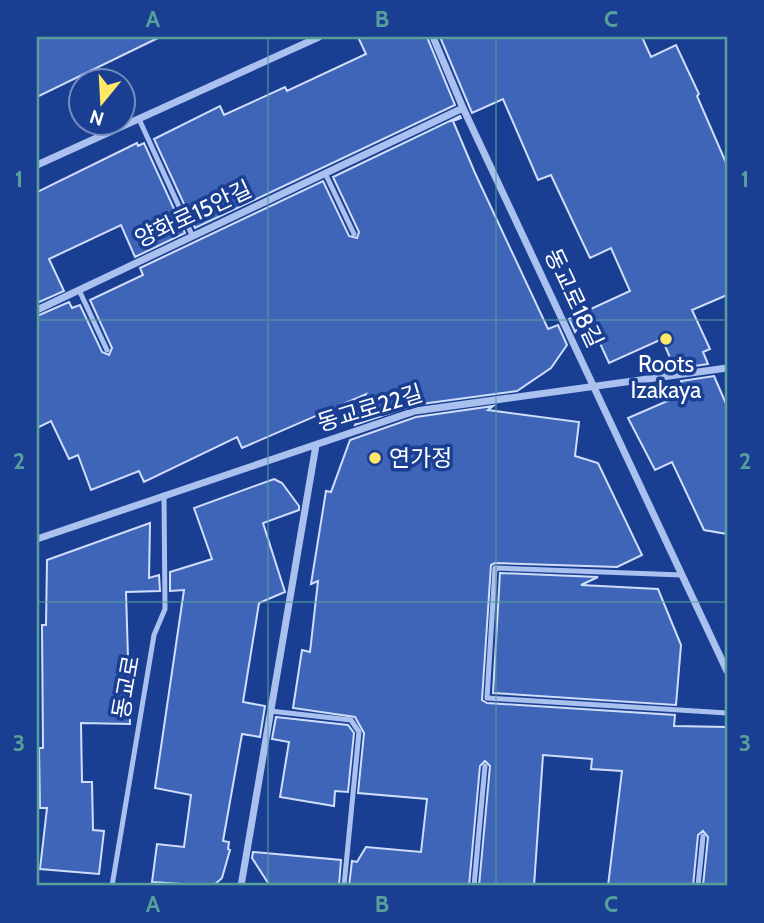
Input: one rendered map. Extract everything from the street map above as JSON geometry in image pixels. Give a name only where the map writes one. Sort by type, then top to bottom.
[{"type":"street","points":[[37,165],[319,37]]},
{"type":"street","name":"동교로18길","points":[[433,37],[463,108],[727,671]]},
{"type":"street","name":"양화로15안길","points":[[37,310],[463,108]]},
{"type":"street","name":"동교로22길","points":[[37,539],[415,411],[727,368]]},
{"type":"street","points":[[241,886],[316,445]]},
{"type":"lane","points":[[139,119],[192,235]]},
{"type":"lane","points":[[325,173],[354,234]]},
{"type":"lane","points":[[79,290],[107,350]]},
{"type":"lane","name":"동교로","points":[[112,886],[155,635],[165,609],[164,495]]},
{"type":"lane","points":[[682,575],[495,568],[486,698],[727,713]]},
{"type":"lane","points":[[270,711],[351,720],[359,732],[344,886]]},
{"type":"lane","points":[[474,886],[485,766]]},
{"type":"lane","points":[[698,886],[704,836]]},
{"type":"building","points":[[37,37],[160,37],[101,66],[66,66],[66,83],[37,97]]},
{"type":"building","points":[[358,37],[427,37],[455,105],[195,228],[154,139],[220,106],[224,115],[285,87],[287,91],[366,54]]},
{"type":"building","points":[[440,37],[642,37],[651,57],[676,45],[727,165],[727,295],[692,310],[710,349],[703,352],[708,364],[675,369],[662,339],[609,363],[587,315],[575,332],[569,319],[630,291],[611,248],[590,258],[551,175],[538,180],[503,99],[472,113]]},
{"type":"building","points":[[460,116],[461,118],[453,121],[475,173],[548,329],[558,325],[567,345],[551,368],[517,391],[414,405],[355,425],[366,394],[242,448],[237,437],[144,482],[139,471],[91,490],[78,455],[69,459],[51,421],[37,428],[37,316],[69,302],[72,308],[80,305],[102,352],[109,355],[112,348],[90,300],[143,275],[140,268],[323,181],[349,236],[357,238],[359,232],[333,177]]},
{"type":"building","points":[[137,143],[138,146],[144,143],[185,233],[135,257],[121,225],[49,259],[64,291],[37,303],[37,192]]},
{"type":"building","points":[[714,376],[727,406],[727,534],[704,530],[672,462],[655,470],[628,418],[686,393],[681,381]]},
{"type":"building","points":[[493,406],[488,410],[579,422],[575,456],[598,463],[642,555],[617,567],[491,565],[482,700],[487,703],[675,715],[674,726],[727,727],[727,886],[703,886],[708,837],[703,831],[698,835],[693,886],[608,886],[622,771],[591,769],[592,759],[543,755],[534,886],[479,886],[490,766],[485,761],[480,766],[469,886],[349,886],[352,861],[357,862],[366,847],[421,852],[427,799],[358,793],[364,733],[355,717],[293,708],[302,650],[310,652],[318,581],[311,584],[326,491],[331,492],[350,440],[416,417]]},
{"type":"building","points":[[274,479],[282,483],[299,506],[299,510],[263,523],[285,592],[259,603],[243,702],[265,706],[260,737],[242,734],[223,841],[229,842],[230,850],[222,878],[213,886],[152,882],[157,844],[184,847],[191,795],[155,788],[184,590],[170,591],[170,572],[212,559],[194,508]]},
{"type":"building","points":[[150,523],[149,578],[159,575],[160,591],[126,592],[130,724],[81,723],[82,782],[92,782],[93,830],[104,831],[99,874],[40,869],[47,808],[40,808],[39,748],[43,748],[42,625],[46,625],[47,560]]},
{"type":"building","points":[[500,573],[598,577],[581,585],[658,589],[681,645],[676,705],[493,693]]},
{"type":"building","points":[[276,717],[348,725],[354,733],[348,792],[335,791],[334,806],[280,797],[289,742],[272,739]]},
{"type":"building","points":[[253,852],[341,860],[339,886],[270,886],[252,858]]},
{"type":"place","name":"Roots Izakaya","points":[[666,339]]},
{"type":"place","name":"연가정","points":[[375,458]]}]
